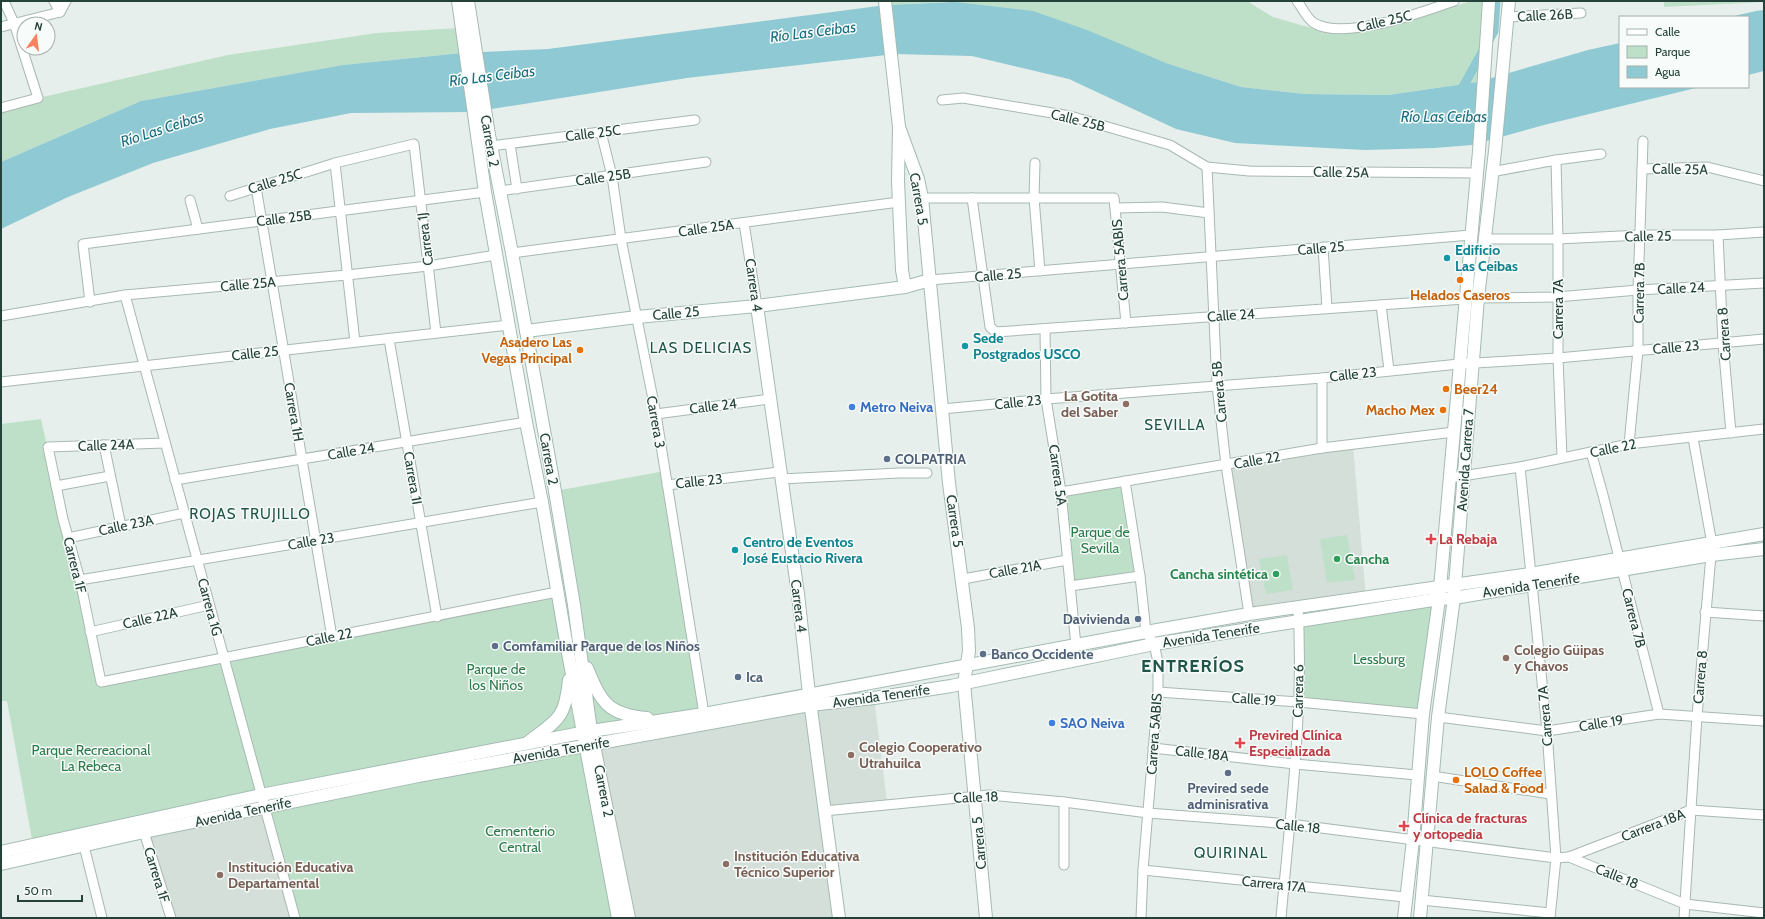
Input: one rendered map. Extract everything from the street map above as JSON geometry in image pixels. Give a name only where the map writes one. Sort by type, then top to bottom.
[{"type":"main road","name":"Carrera 2","points":[[464,1],[459,20],[485,140],[499,192],[512,253],[555,491],[581,655],[587,732]]},
{"type":"main road","name":"Carrera 2","points":[[464,1],[485,140],[485,192],[496,256],[542,502],[568,653],[629,918]]},
{"type":"main road","name":"Avenida Carrera 7","points":[[1404,918],[1413,840],[1423,714],[1439,593],[1454,432],[1479,151],[1489,1]]},
{"type":"main road","name":"Avenida Carrera 7","points":[[1420,918],[1438,717],[1454,598],[1478,298],[1510,1]]},
{"type":"main road","name":"Carrera 5","points":[[885,3],[894,94],[899,127],[898,181],[902,270],[905,286]]},
{"type":"main road","name":"Carrera 5","points":[[899,127],[918,179],[922,198],[942,409],[963,579],[969,644],[964,683],[986,918]]},
{"type":"main road","points":[[898,181],[901,175],[907,172],[913,174],[918,179]]},
{"type":"main road","name":"Calle 25","points":[[526,331],[637,317],[757,306],[905,286],[930,280]]},
{"type":"main road","name":"Carrera 4","points":[[757,306],[798,594],[838,918]]},
{"type":"main road","name":"Avenida Tenerife","points":[[1,864],[265,807],[418,776],[590,745],[966,666],[1146,632],[1248,614],[1298,608],[1439,593],[1454,598],[1531,580],[1711,549],[1764,534]]},
{"type":"main road","name":"Avenida Tenerife","points":[[1711,549],[1764,548]]},
{"type":"main road","name":"Avenida Tenerife","points":[[1,852],[262,795],[587,732],[810,699],[874,698],[964,683],[1154,644],[1299,621],[1439,593],[1455,585],[1531,580]]},
{"type":"main road","points":[[526,744],[555,722],[563,712],[568,690],[568,653]]},
{"type":"main road","points":[[581,655],[602,700],[616,711],[632,716],[669,719]]},
{"type":"main road","name":"Carrera 2","points":[[590,745],[618,918]]},
{"type":"street","points":[[1,108],[38,98],[14,23],[4,1]]},
{"type":"street","points":[[54,1],[60,12]]},
{"type":"street","points":[[1,27],[60,12],[66,1]]},
{"type":"street","name":"Calle 25C","points":[[1297,1],[1313,23],[1332,29],[1354,29],[1410,16],[1454,1]]},
{"type":"street","name":"Calle 26B","points":[[1508,17],[1581,13]]},
{"type":"street","name":"Calle 25B","points":[[942,100],[963,98],[1070,116],[1170,145],[1207,168]]},
{"type":"street","name":"Calle 25C","points":[[485,140],[510,144],[695,120]]},
{"type":"street","name":"Carrera 3","points":[[601,132],[612,176],[621,239],[656,414],[704,714]]},
{"type":"street","name":"Carrera 7B","points":[[1629,444],[1638,350],[1638,290],[1644,141]]},
{"type":"street","name":"Calle 25C","points":[[230,196],[335,163],[414,144]]},
{"type":"street","name":"Carrera 1J","points":[[414,144],[436,333]]},
{"type":"street","points":[[510,144],[517,189]]},
{"type":"street","points":[[1491,172],[1556,160],[1601,154]]},
{"type":"street","name":"Carrera 7A","points":[[1556,160],[1558,239],[1558,358],[1562,457]]},
{"type":"street","name":"Calle 25B","points":[[499,192],[706,162]]},
{"type":"street","points":[[335,163],[355,342]]},
{"type":"street","points":[[1035,163],[1034,198],[1040,271]]},
{"type":"street","name":"Calle 25A","points":[[1642,169],[1707,167],[1764,181]]},
{"type":"street","name":"Calle 25A","points":[[1207,168],[1249,171],[1476,173]]},
{"type":"street","name":"Carrera 5B","points":[[1207,168],[1217,385],[1226,465],[1248,614]]},
{"type":"street","name":"Carrera 1H","points":[[256,187],[332,637]]},
{"type":"street","name":"Calle 25B","points":[[90,302],[83,244],[485,192]]},
{"type":"street","points":[[922,198],[1034,198]]},
{"type":"street","points":[[972,198],[984,276]]},
{"type":"street","name":"Carrera 5ABIS","points":[[1034,198],[1114,198],[1126,323]]},
{"type":"street","points":[[190,200],[198,229]]},
{"type":"street","name":"Calle 25A","points":[[512,253],[899,202]]},
{"type":"street","points":[[1115,208],[1162,208],[1209,213]]},
{"type":"street","name":"Carrera 4","points":[[744,223],[757,306]]},
{"type":"street","name":"Calle 25","points":[[1484,239],[1558,239],[1641,235],[1718,235],[1764,232]]},
{"type":"street","name":"Calle 25","points":[[930,280],[1471,235]]},
{"type":"street","name":"Carrera 8","points":[[1718,235],[1731,433]]},
{"type":"street","points":[[1323,248],[1326,308]]},
{"type":"street","name":"Calle 25A","points":[[1,316],[125,295],[348,275],[428,266],[496,256]]},
{"type":"street","name":"Calle 24","points":[[984,276],[990,327],[996,332],[1465,299]]},
{"type":"street","name":"Calle 24","points":[[1478,298],[1557,297],[1638,290],[1764,283]]},
{"type":"street","name":"Carrera 1G","points":[[125,295],[295,918]]},
{"type":"street","points":[[1381,305],[1389,370]]},
{"type":"street","name":"Calle 25","points":[[1,382],[509,325]]},
{"type":"street","name":"Carrera 5A","points":[[1045,328],[1046,399],[1061,492],[1076,646]]},
{"type":"street","name":"Carrera 1I","points":[[389,338],[437,617]]},
{"type":"street","name":"Calle 23","points":[[942,409],[1217,385],[1322,378],[1459,364],[1558,358],[1764,339]]},
{"type":"street","points":[[1322,378],[1322,448]]},
{"type":"street","name":"Calle 24","points":[[656,414],[770,399]]},
{"type":"street","name":"Calle 24","points":[[175,480],[526,422]]},
{"type":"street","name":"Calle 22","points":[[1449,478],[1520,467],[1629,444],[1694,438],[1764,429]]},
{"type":"street","name":"Calle 22","points":[[1061,492],[1322,448],[1454,432]]},
{"type":"street","name":"Carrera 8","points":[[1684,918],[1697,716],[1711,549],[1694,438]]},
{"type":"street","name":"Calle 24A","points":[[48,447],[165,443]]},
{"type":"street","points":[[104,445],[121,526]]},
{"type":"street","name":"Carrera 1F","points":[[48,447],[68,538],[80,580],[101,682]]},
{"type":"street","name":"Carrera 7B","points":[[1591,452],[1659,714]]},
{"type":"street","name":"Carrera 7A","points":[[1520,467],[1547,731],[1550,794],[1556,858],[1550,915]]},
{"type":"street","name":"Calle 23","points":[[667,484],[780,475],[927,473]]},
{"type":"street","points":[[56,486],[110,476]]},
{"type":"street","name":"Carrera 5ABIS","points":[[1125,481],[1140,576],[1146,632],[1154,644],[1158,662],[1158,692],[1143,870],[1141,918]]},
{"type":"street","name":"Calle 23","points":[[80,580],[542,502]]},
{"type":"street","name":"Calle 23A","points":[[68,538],[184,513]]},
{"type":"street","name":"Calle 21A","points":[[963,579],[1067,560]]},
{"type":"street","points":[[1070,586],[1140,576]]},
{"type":"street","name":"Calle 22","points":[[101,682],[437,617],[557,592]]},
{"type":"street","name":"Calle 22A","points":[[90,632],[209,605]]},
{"type":"street","name":"Carrera 6","points":[[1281,918],[1299,702],[1298,608]]},
{"type":"street","points":[[1705,612],[1764,616]]},
{"type":"street","name":"Calle 19","points":[[1158,692],[1299,702],[1423,714]]},
{"type":"street","name":"Calle 19","points":[[1438,717],[1547,731],[1659,714],[1764,721]]},
{"type":"street","name":"Calle 18A","points":[[1153,748],[1295,764],[1417,775]]},
{"type":"street","points":[[1432,776],[1550,794]]},
{"type":"street","name":"Calle 18","points":[[824,811],[990,795],[1064,802],[1148,813],[1290,824],[1556,858],[1569,857],[1685,904],[1764,913]]},
{"type":"street","points":[[1064,802],[1064,865]]},
{"type":"street","name":"Carrera 18A","points":[[1569,857],[1691,810],[1764,815]]},
{"type":"street","name":"Carrera 1F","points":[[144,832],[171,918]]},
{"type":"street","points":[[84,846],[102,918]]},
{"type":"street","name":"Carrera 17A","points":[[1143,870],[1406,897]]},
{"type":"street","points":[[1421,900],[1550,915]]},
{"type":"shaded area","points":[[1353,445],[1366,598],[1249,614],[1226,465]]},
{"type":"shaded area","name":"Colegio Cooperativo Utrahuilca","points":[[874,698],[887,802],[828,808],[816,707]]},
{"type":"shaded area","name":"Institución Educativa Técnico Superior","points":[[810,705],[839,918],[631,918],[594,745]]},
{"type":"shaded area","name":"Institución Educativa Departamental","points":[[264,808],[294,918],[171,918],[145,833]]},
{"type":"green space","points":[[885,1],[1247,1],[1273,17],[1318,30],[1342,33],[1409,21],[1471,1],[1482,1],[1478,82],[1388,95],[1305,94],[1241,87],[1166,63],[945,2],[886,5]]},
{"type":"green space","points":[[1664,1],[1764,1],[1764,2],[1664,7]]},
{"type":"green space","points":[[459,28],[462,53],[343,65],[141,101],[1,162],[1,108],[38,98],[228,55],[377,33]]},
{"type":"green space","points":[[41,419],[100,686],[557,592],[583,733],[33,845],[7,701],[1,701],[1,424]]},
{"type":"green space","points":[[665,471],[704,714],[591,731],[555,491]]},
{"type":"green space","name":"Parque de Sevilla","points":[[1125,481],[1140,576],[1070,586],[1061,492]]},
{"type":"green space","name":"Cancha","points":[[1347,535],[1355,580],[1327,583],[1320,539]]},
{"type":"green space","name":"Cancha sintética","points":[[1287,555],[1293,590],[1266,594],[1259,559]]},
{"type":"green space","name":"Lessburg","points":[[1439,599],[1423,714],[1299,702],[1299,621]]},
{"type":"green space","name":"Cementerio Central","points":[[585,746],[618,918],[297,918],[264,808]]},
{"type":"water","name":"Río Las Ceibas","points":[[955,2],[1033,11],[1087,30],[1166,63],[1241,87],[1305,94],[1388,95],[1478,82],[1588,50],[1619,43],[1619,88],[1696,88],[1544,125],[1472,145],[1434,148],[1365,150],[1235,143],[1176,129],[1069,79],[972,56],[895,54],[687,78],[473,112],[351,113],[270,129],[153,163],[68,197],[1,229],[1,162],[141,101],[343,65],[462,53],[548,49],[886,5]]},
{"type":"water","points":[[1764,10],[1764,71],[1749,75],[1749,16],[1734,16]]},
{"type":"waterway","points":[[1459,94],[1494,31],[1496,1]]},
{"type":"place","name":"Edificio Las Ceibas","points":[[1447,258]]},
{"type":"place","name":"Helados Caseros","points":[[1460,280]]},
{"type":"place","name":"Sede Postgrados USCO","points":[[965,346]]},
{"type":"place","name":"Asadero Las Vegas Principal","points":[[580,350]]},
{"type":"place","name":"Beer24","points":[[1446,389]]},
{"type":"place","name":"La Gotita del Saber","points":[[1126,404]]},
{"type":"place","name":"Metro Neiva","points":[[852,407]]},
{"type":"place","name":"Macho Mex","points":[[1443,410]]},
{"type":"place","name":"COLPATRIA","points":[[887,459]]},
{"type":"place","name":"La Rebaja","points":[[1431,539]]},
{"type":"place","name":"Centro de Eventos José Eustacio Rivera","points":[[735,550]]},
{"type":"place","name":"Cancha","points":[[1337,559]]},
{"type":"place","name":"Cancha sintética","points":[[1276,574]]},
{"type":"place","name":"Davivienda","points":[[1138,619]]},
{"type":"place","name":"Comfamiliar Parque de los Niños","points":[[495,646]]},
{"type":"place","name":"Banco Occidente","points":[[983,654]]},
{"type":"place","name":"Colegio Güipas y Chavos","points":[[1506,658]]},
{"type":"place","name":"Ica","points":[[738,677]]},
{"type":"place","name":"SAO Neiva","points":[[1052,723]]},
{"type":"place","name":"Previred Clínica Especializada","points":[[1240,743]]},
{"type":"place","name":"Colegio Cooperativo Utrahuilca","points":[[851,755]]},
{"type":"place","name":"Previred sede adminisrativa","points":[[1228,773]]},
{"type":"place","name":"LOLO Coffee Salad & Food","points":[[1456,780]]},
{"type":"place","name":"Clínica de fracturas y ortopedia","points":[[1404,826]]},
{"type":"place","name":"Institución Educativa Técnico Superior","points":[[726,864]]},
{"type":"place","name":"Institución Educativa Departamental","points":[[220,875]]},
{"type":"district","name":"LAS DELICIAS","points":[[701,348]]},
{"type":"district","name":"SEVILLA","points":[[1175,425]]},
{"type":"district","name":"ROJAS TRUJILLO","points":[[250,514]]},
{"type":"district","name":"ENTRERÍOS","points":[[1193,666]]},
{"type":"district","name":"QUIRINAL","points":[[1231,853]]},
{"type":"park label","name":"Parque de los Niños","points":[[496,678]]},
{"type":"park label","name":"Parque Recreacional La Rebeca","points":[[91,758]]}]
